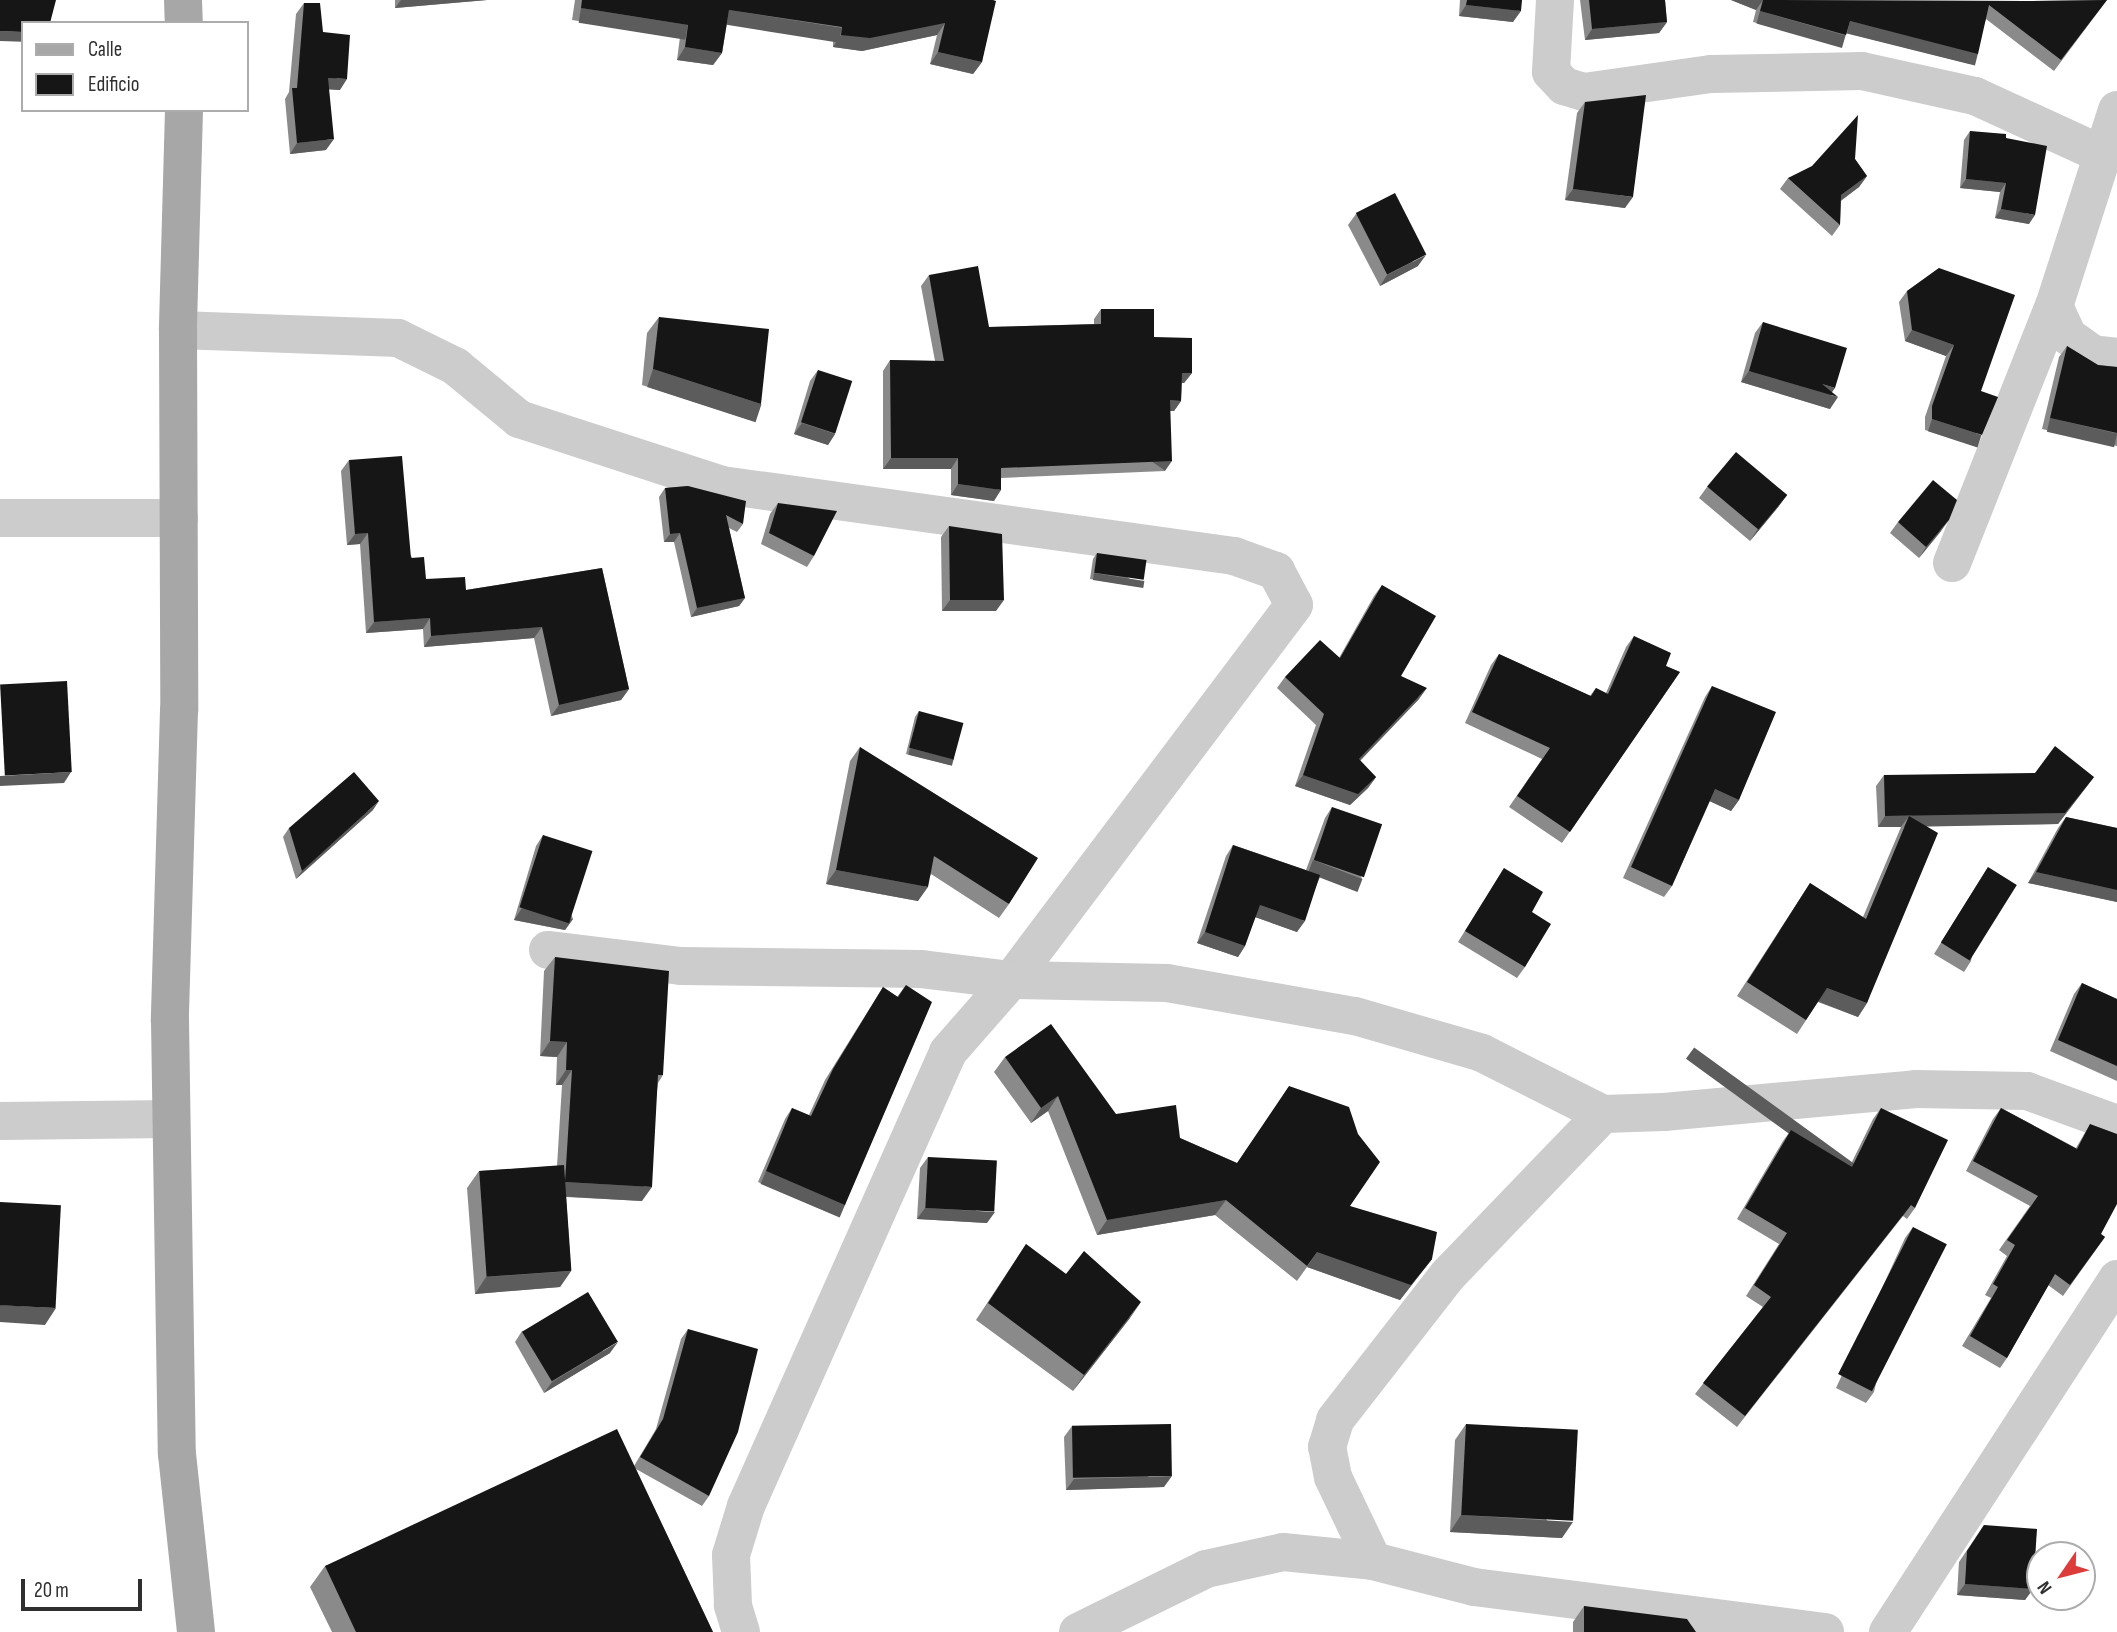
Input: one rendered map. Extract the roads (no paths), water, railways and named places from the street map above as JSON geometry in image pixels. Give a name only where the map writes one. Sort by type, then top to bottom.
[{"type":"main road","points":[[184,0],[184,21]]},
{"type":"main road","points":[[184,112],[178,330],[179,519],[172,1119],[177,1454],[196,1632]]},
{"type":"street","points":[[1555,0],[1552,72],[1563,86],[1584,92],[1711,74],[1862,71],[1975,96],[2101,154]]},
{"type":"street","points":[[1952,563],[2054,306],[2117,110]]},
{"type":"street","points":[[2054,306],[2068,336],[2093,354],[2117,358]]},
{"type":"street","points":[[178,330],[398,338],[455,366],[519,419],[722,485],[1234,556],[1276,570],[1294,605],[1279,631],[1011,981],[948,1052],[746,1506],[731,1555],[733,1605],[741,1632]]},
{"type":"street","points":[[0,518],[179,519]]},
{"type":"street","points":[[548,950],[681,966],[922,969],[1011,981],[1167,983],[1355,1016],[1482,1053],[1603,1114],[1664,1112],[1916,1089],[2027,1091],[2117,1124]]},
{"type":"street","points":[[1373,1561],[1333,1477],[1326,1447],[1335,1420],[1448,1275],[1603,1114]]},
{"type":"street","points":[[0,1121],[172,1119]]},
{"type":"street","points":[[1888,1632],[2117,1279]]},
{"type":"street","points":[[1078,1632],[1206,1569],[1283,1552],[1373,1561],[1474,1587],[1825,1632]]}]
